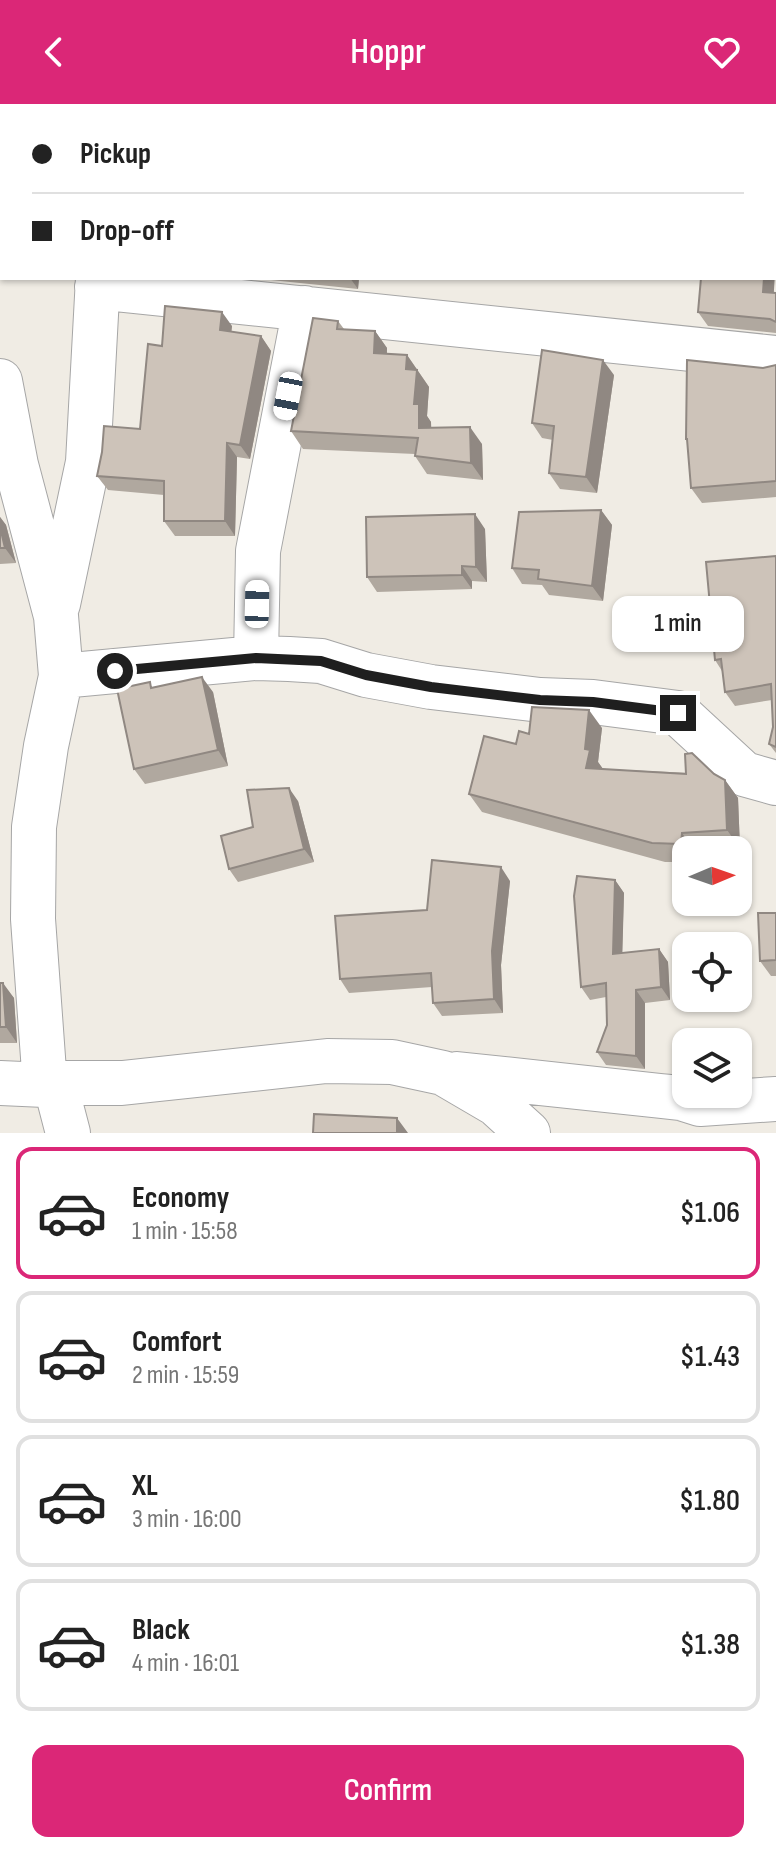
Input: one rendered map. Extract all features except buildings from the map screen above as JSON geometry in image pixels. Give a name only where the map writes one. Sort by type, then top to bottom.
[{"type":"street","points":[[56,616],[88,462],[98,283],[776,358]]},
{"type":"street","points":[[256,658],[258,551],[305,308]]},
{"type":"street","points":[[0,381],[8,463],[56,616],[61,676],[46,746],[17,819],[33,919],[50,1084],[68,1133]]},
{"type":"street","points":[[61,676],[256,658],[321,661],[366,675],[431,687],[678,713],[744,774],[776,783]]},
{"type":"street","points":[[0,1083],[122,1083],[327,1061],[392,1062],[443,1073],[661,1096],[700,1104],[776,1099]]},
{"type":"street","points":[[443,1073],[496,1104],[528,1133]]},
{"type":"route","points":[[115,671],[256,658],[321,661],[366,675],[431,687],[678,713]]}]
